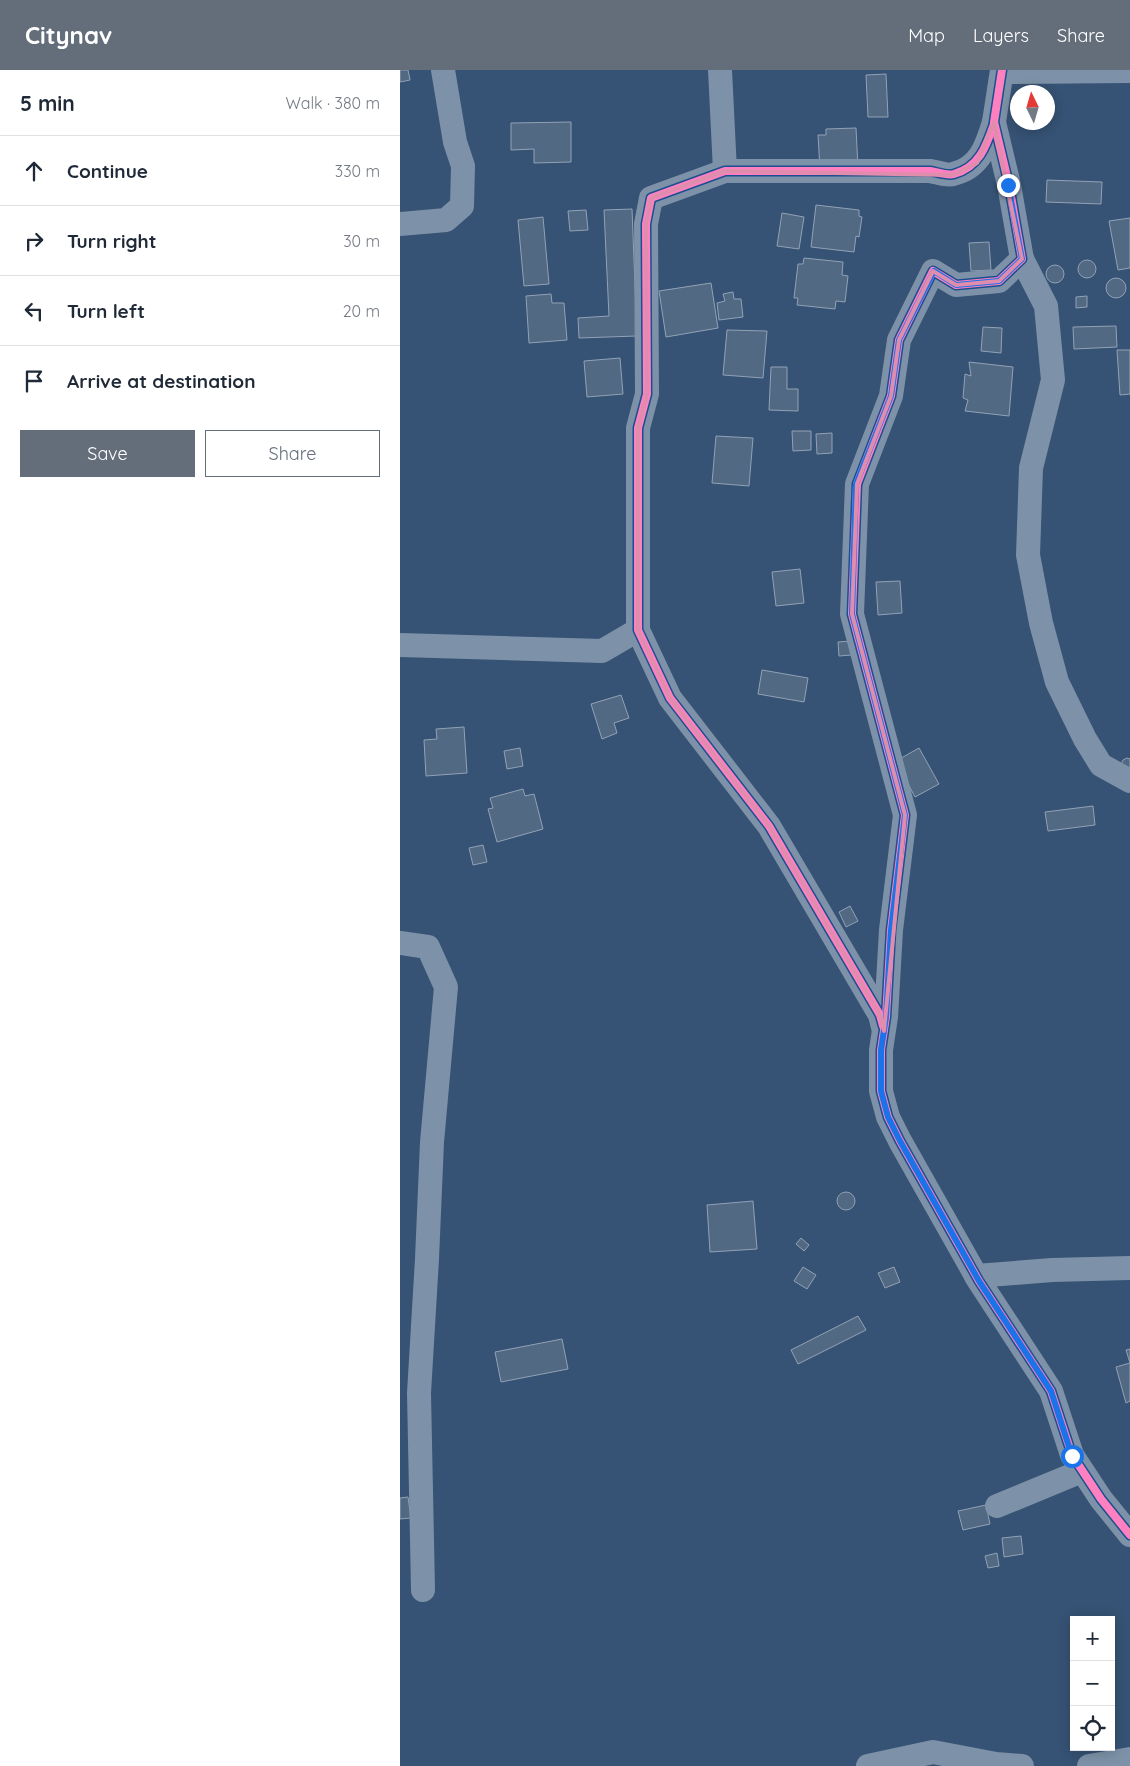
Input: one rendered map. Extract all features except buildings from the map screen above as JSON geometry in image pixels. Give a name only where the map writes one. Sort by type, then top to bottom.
[{"type":"street","points":[[400,224],[446,220],[462,206],[463,166],[455,142],[443,70]]},
{"type":"street","points":[[720,70],[725,171]]},
{"type":"street","points":[[884,1031],[880,1015],[769,826],[670,698],[638,630],[638,428],[647,394],[646,224],[651,198],[725,171],[930,172],[952,174],[977,163],[988,141],[994,122],[1002,71],[1130,71]]},
{"type":"street","points":[[994,122],[1022,259],[1046,306],[1053,380],[1031,468],[1028,555],[1041,623],[1057,682],[1084,739],[1102,765],[1130,781]]},
{"type":"street","points":[[1022,259],[999,281],[956,285],[934,271],[899,340],[891,396],[856,484],[852,614],[905,815],[891,930],[890,964],[880,1074],[884,1105],[888,1117],[976,1276],[1051,1391],[1072,1456],[1101,1499],[1130,1535]]},
{"type":"street","points":[[400,645],[602,651],[638,630]]},
{"type":"street","points":[[400,943],[428,947],[446,987],[432,1142],[419,1393],[423,1590]]},
{"type":"street","points":[[976,1276],[1052,1270],[1130,1268]]},
{"type":"street","points":[[997,1506],[1082,1470]]},
{"type":"street","points":[[868,1766],[933,1752],[996,1764],[1022,1766]]},
{"type":"street","points":[[1089,1766],[1130,1760]]},
{"type":"highlighted area","points":[[994,122],[1022,259],[999,281],[956,285],[933,271],[899,340],[891,396],[857,484],[852,614],[905,815],[884,1031],[880,1015],[769,826],[670,698],[638,630],[638,428],[647,394],[646,224],[651,198],[725,171],[953,175],[977,163]]},
{"type":"cycle path","points":[[1002,70],[994,122],[1009,185],[1022,259],[999,281],[956,285],[933,271],[899,340],[891,396],[857,484],[852,614],[905,815],[891,930],[886,1017],[881,1050],[881,1091],[888,1117],[900,1141],[979,1281],[1051,1391],[1072,1455],[1101,1499],[1130,1535]]},
{"type":"cycle path","points":[[883,1026],[880,1015],[769,826],[670,698],[638,630],[638,428],[647,394],[646,224],[651,198],[725,171],[930,171],[954,174],[963,171],[976,161],[988,141],[994,124]]},
{"type":"route","points":[[1008,185],[1022,259],[999,281],[956,285],[934,271],[899,340],[891,396],[856,484],[852,614],[905,815],[891,930],[886,1017],[881,1050],[880,1074],[884,1105],[900,1141],[979,1281],[1051,1391],[1072,1456]]}]
